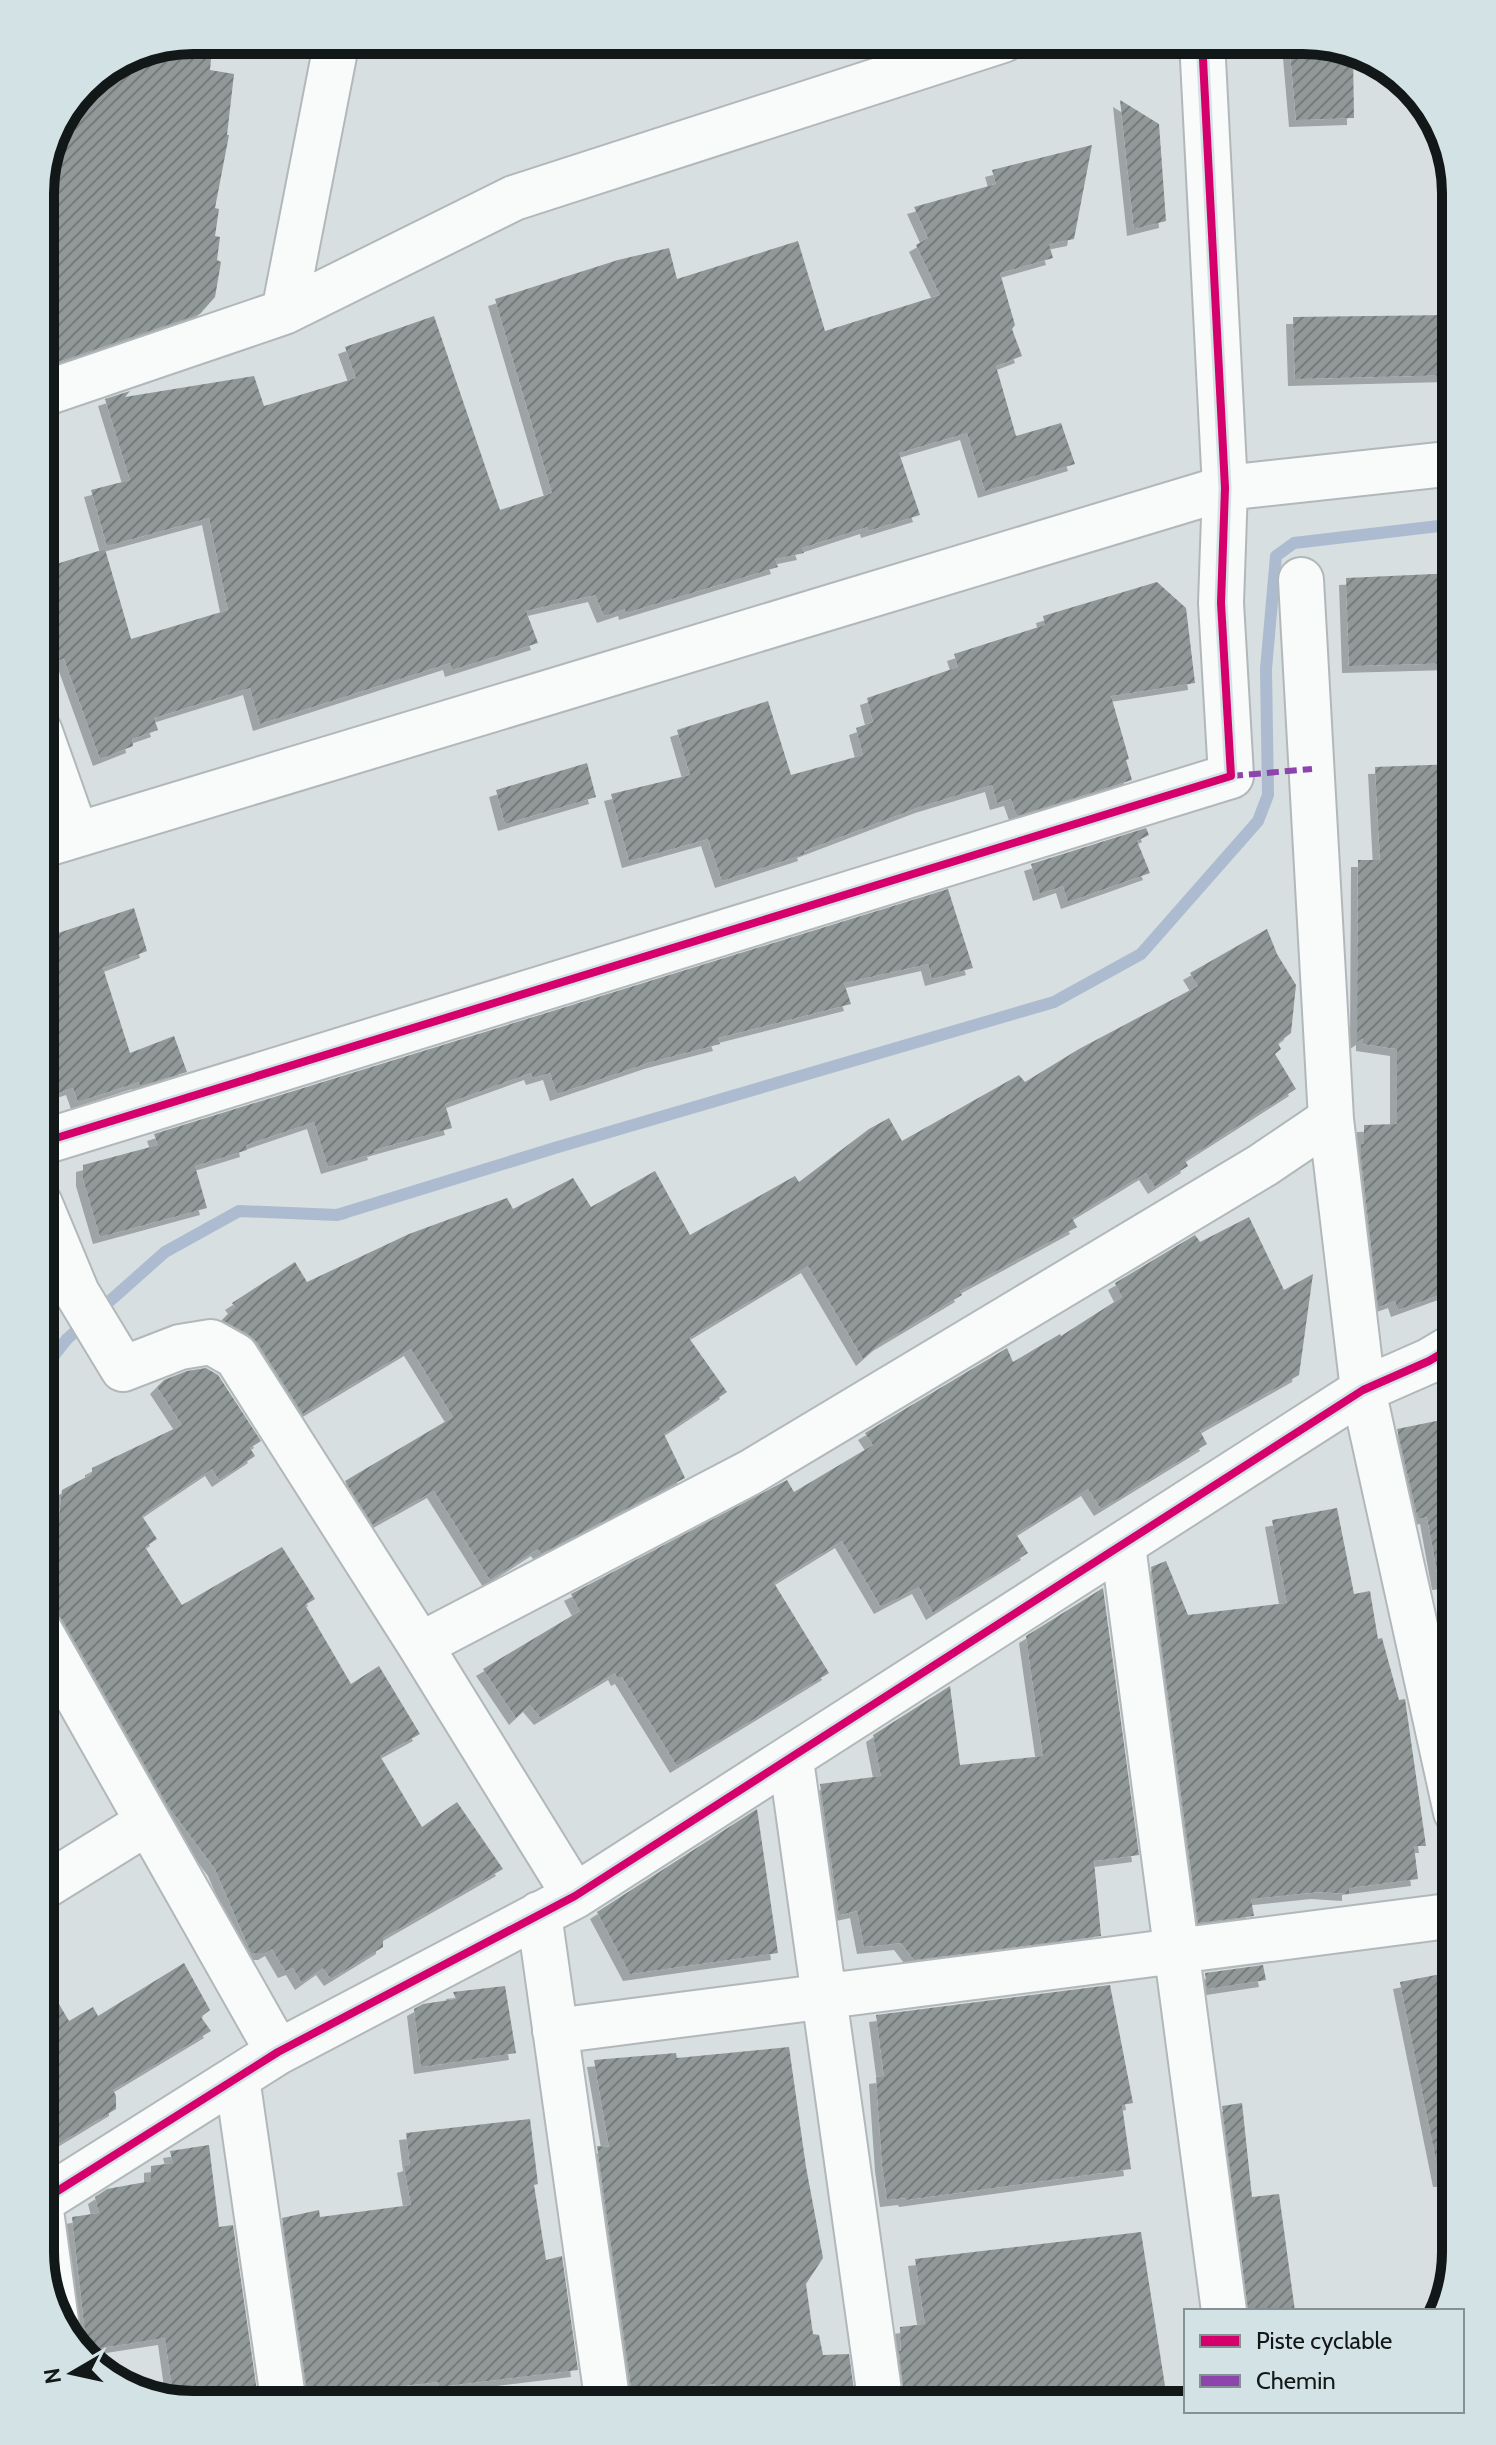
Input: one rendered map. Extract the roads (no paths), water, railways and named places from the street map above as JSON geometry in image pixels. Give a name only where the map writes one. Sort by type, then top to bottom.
[{"type":"street","points":[[284,312],[334,54]]},
{"type":"street","points":[[54,390],[284,312],[514,198],[960,54]]},
{"type":"street","points":[[54,1139],[1231,776],[1221,603],[1225,488],[1203,54]]},
{"type":"street","points":[[54,816],[58,840],[1225,488],[1442,465]]},
{"type":"street","points":[[1301,580],[1331,1119],[1363,1390],[1442,1748]]},
{"type":"street","points":[[420,1645],[751,1472],[1263,1165],[1331,1119]]},
{"type":"street","points":[[54,1238],[77,1293],[123,1369],[180,1347],[211,1342],[236,1356],[420,1645],[557,1905],[555,2031],[606,2391]]},
{"type":"street","points":[[54,2194],[278,2052],[557,1905],[791,1760],[1363,1390],[1442,1357]]},
{"type":"street","points":[[1123,1546],[1224,2309]]},
{"type":"street","points":[[54,1656],[278,2052]]},
{"type":"street","points":[[791,1760],[879,2391]]},
{"type":"street","points":[[54,1880],[148,1822]]},
{"type":"street","points":[[555,2031],[1442,1917]]},
{"type":"street","points":[[237,2078],[282,2391]]},
{"type":"waterway","points":[[337,1215],[1054,1002],[1141,954],[1258,821],[1268,795],[1266,669],[1276,556],[1294,543],[1442,526]]},
{"type":"waterway","points":[[54,1355],[67,1339],[165,1252],[239,1211],[345,1213]]}]
